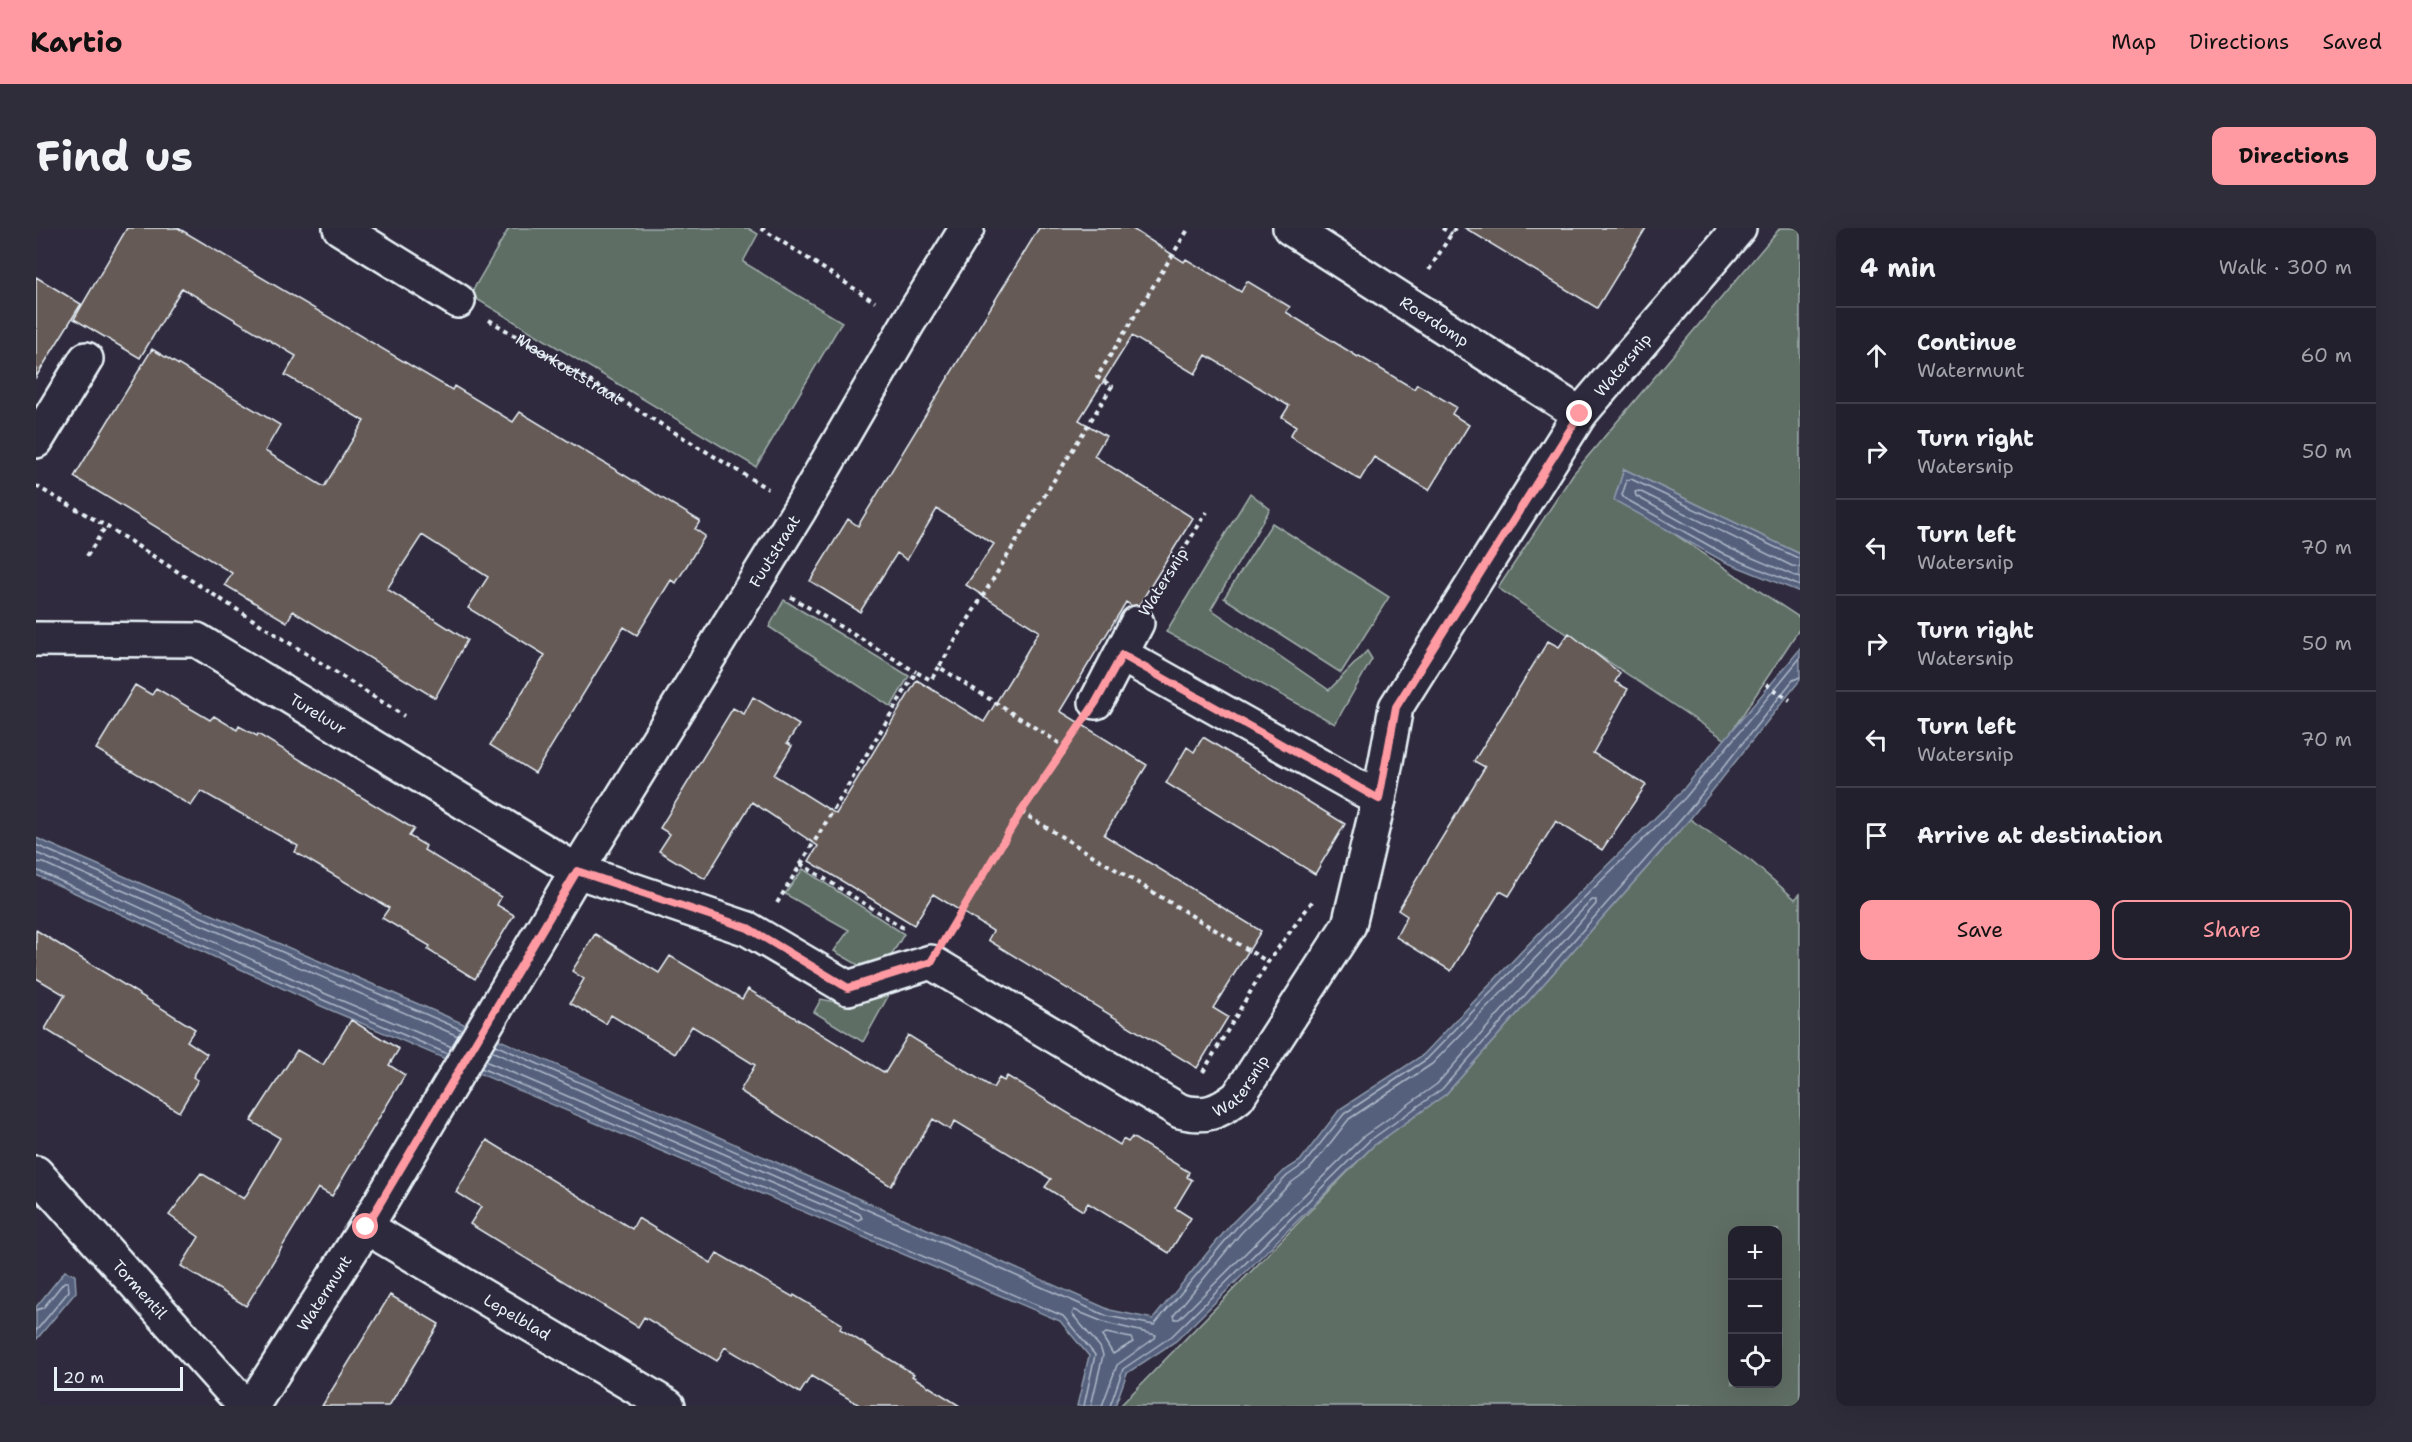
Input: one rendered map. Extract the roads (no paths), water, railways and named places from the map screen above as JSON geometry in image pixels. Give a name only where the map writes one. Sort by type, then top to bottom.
[{"type":"street","points":[[340,228],[458,301]]},
{"type":"street","name":"Fuutstraat","points":[[577,871],[800,509],[908,323],[967,228]]},
{"type":"street","name":"Roerdomp","points":[[1290,228],[1580,414]]},
{"type":"street","name":"Watersnip","points":[[577,871],[748,928],[848,988],[934,956],[1180,1111],[1196,1115],[1224,1108],[1238,1097],[1349,925],[1379,799],[1396,707],[1580,414],[1739,228]]},
{"type":"street","points":[[36,441],[86,359]]},
{"type":"street","name":"Watersnip","points":[[1096,702],[1137,624]]},
{"type":"street","name":"Tureluur","points":[[36,639],[197,640],[577,871]]},
{"type":"street","points":[[1122,655],[1379,799]]},
{"type":"street","name":"Watermunt","points":[[252,1406],[366,1227],[577,871]]},
{"type":"street","name":"Tormentil","points":[[36,1173],[245,1406]]},
{"type":"street","name":"Lepelblad","points":[[366,1227],[668,1406]]},
{"type":"water","points":[[1624,469],[1800,554],[1800,592],[1723,561],[1614,500]]},
{"type":"water","points":[[1800,649],[1800,680],[1690,819],[1446,1094],[1373,1146],[1176,1341],[1127,1373],[1115,1406],[1077,1406],[1089,1356],[1060,1321],[321,1006],[36,875],[36,838],[448,1017],[1110,1310],[1153,1319],[1231,1224],[1284,1171],[1300,1161],[1340,1109],[1423,1055],[1540,932],[1680,793]]},
{"type":"water","points":[[65,1271],[75,1275],[76,1292],[36,1340],[36,1307]]}]
